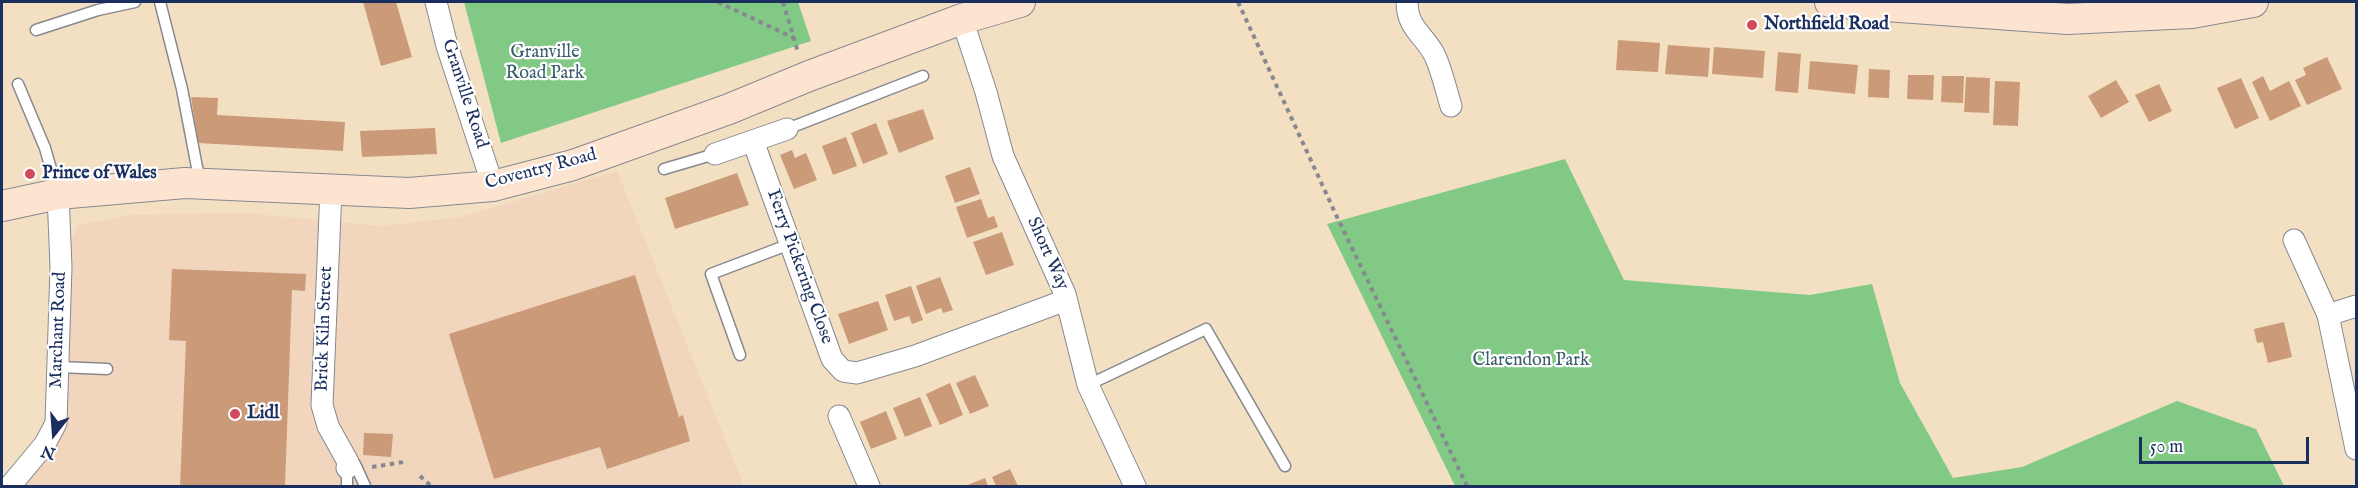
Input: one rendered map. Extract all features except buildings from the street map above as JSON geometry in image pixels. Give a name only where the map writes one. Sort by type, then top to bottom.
[{"type":"main road","name":"Coventry Road","points":[[2,206],[58,195],[185,183],[409,193],[494,186],[573,165],[1011,2]]},
{"type":"main road","points":[[1830,2],[2192,13],[2253,2]]},
{"type":"street","name":"Granville Road","points":[[436,2],[447,46],[494,186]]},
{"type":"street","points":[[1407,2],[1407,11],[1414,29],[1435,55],[1451,106]]},
{"type":"street","name":"Short Way","points":[[962,19],[986,92],[1003,156],[1066,300],[1088,385],[1135,486]]},
{"type":"street","points":[[715,154],[787,129]]},
{"type":"street","name":"Ferry Pickering Close","points":[[753,141],[832,359],[843,371],[857,373],[915,356],[1066,300]]},
{"type":"street","name":"Brick Kiln Street","points":[[331,189],[322,405],[328,426],[349,470]]},
{"type":"street","name":"Marchant Road","points":[[10,486],[45,444],[56,423],[61,232],[58,195]]},
{"type":"street","points":[[2294,240],[2328,315],[2356,449]]},
{"type":"street","points":[[2328,315],[2356,306]]},
{"type":"street","points":[[838,417],[869,486]]},
{"type":"lane","points":[[36,30],[98,10],[135,2]]},
{"type":"lane","points":[[160,2],[182,89],[200,183]]},
{"type":"lane","points":[[787,129],[923,76]]},
{"type":"lane","points":[[18,84],[45,148],[58,195]]},
{"type":"lane","points":[[664,169],[715,154]]},
{"type":"lane","points":[[740,355],[711,274],[790,244]]},
{"type":"lane","points":[[1088,385],[1206,329],[1285,466]]},
{"type":"lane","points":[[59,367],[107,369]]},
{"type":"lane","points":[[349,470],[365,486]]},
{"type":"path","points":[[718,2],[794,38]]},
{"type":"path","points":[[783,2],[808,76]]},
{"type":"path","points":[[1239,2],[1337,217],[1467,486]]},
{"type":"path","points":[[381,464],[404,462]]},
{"type":"path","points":[[420,476],[431,486]]},
{"type":"shaded area","points":[[617,171],[744,486],[10,486],[45,444],[61,267],[78,225],[132,215],[245,213],[381,226],[461,217]]},
{"type":"green space","name":"Granville Road Park","points":[[464,2],[798,2],[811,41],[501,143]]},
{"type":"green space","name":"Clarendon Park","points":[[1565,159],[1624,280],[1810,295],[1872,284],[1900,383],[1953,478],[2022,467],[2177,401],[2256,429],[2284,486],[1455,486],[1327,224]]},
{"type":"place","name":"Northfield Road","points":[[1752,25]]},
{"type":"place","name":"Prince of Wales","points":[[30,174]]},
{"type":"place","name":"Lidl","points":[[235,414]]}]
